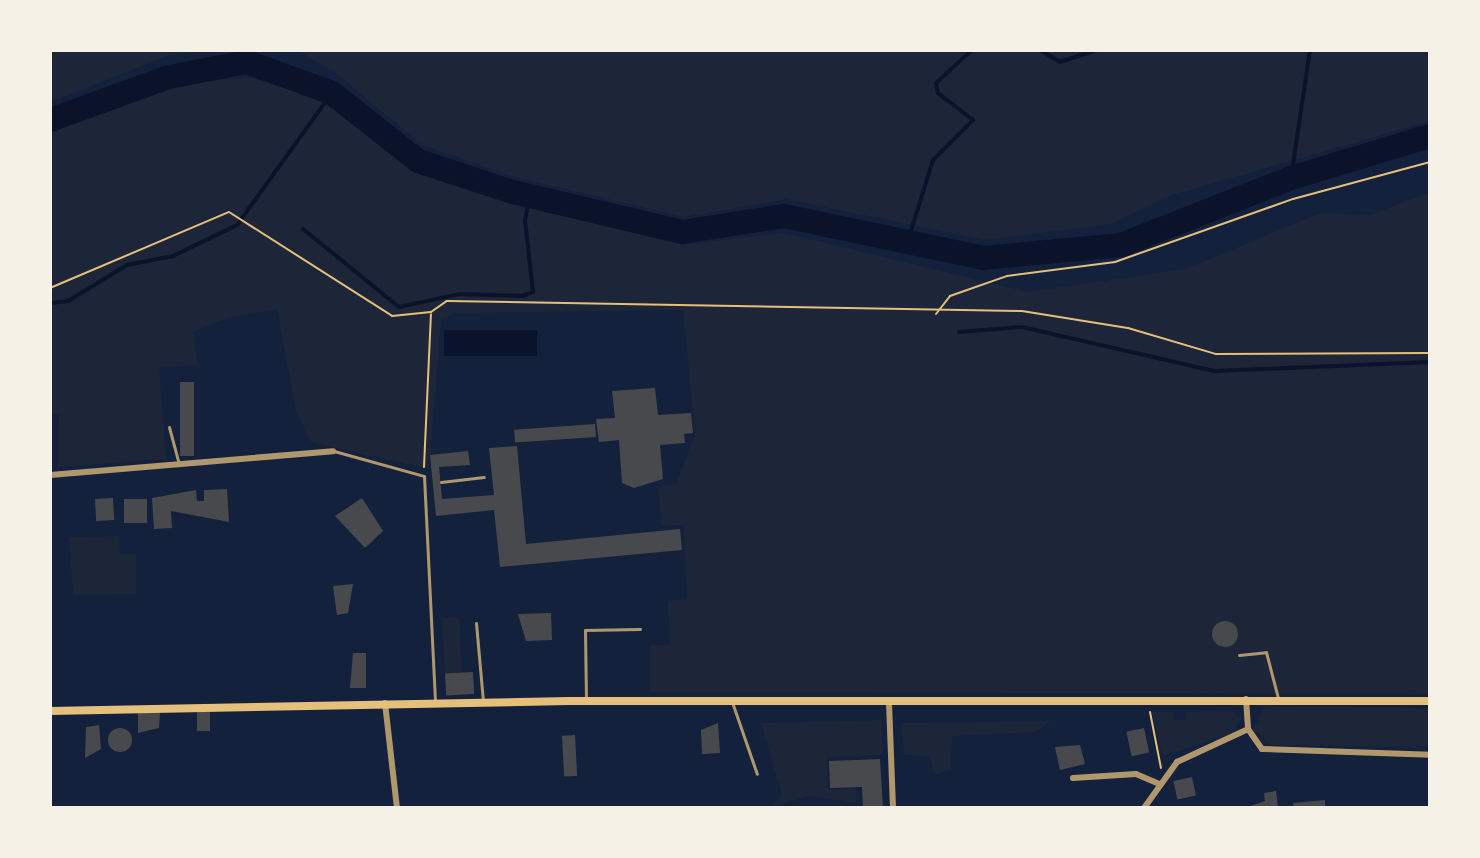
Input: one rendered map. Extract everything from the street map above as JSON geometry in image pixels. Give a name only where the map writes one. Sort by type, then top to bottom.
[{"type":"main road","points":[[50,711],[435,702],[889,703],[1278,698],[1430,701]]},
{"type":"street","points":[[50,475],[333,451]]},
{"type":"street","points":[[1246,699],[1248,729],[1262,749],[1430,755]]},
{"type":"street","points":[[385,703],[397,808]]},
{"type":"street","points":[[889,703],[893,808]]},
{"type":"street","points":[[1144,808],[1168,774],[1192,752],[1248,729]]},
{"type":"street","points":[[1073,778],[1136,774],[1160,784]]},
{"type":"lane","points":[[169,427],[179,464]]},
{"type":"lane","points":[[333,451],[424,476],[435,702]]},
{"type":"lane","points":[[441,482],[484,477]]},
{"type":"lane","points":[[424,483],[432,483]]},
{"type":"lane","points":[[476,623],[483,702]]},
{"type":"lane","points":[[586,701],[585,630],[640,629]]},
{"type":"lane","points":[[1239,655],[1266,652],[1278,698]]},
{"type":"lane","points":[[732,702],[757,774]]},
{"type":"path","points":[[936,314],[950,296],[1007,276],[1115,262],[1293,199],[1430,162]]},
{"type":"path","points":[[50,288],[229,212],[364,303],[392,316],[431,312],[447,301],[689,301],[936,314],[1022,311],[1128,328],[1216,354],[1430,353]]},
{"type":"path","points":[[424,476],[431,312]]},
{"type":"path","points":[[1149,708],[1168,774]]},
{"type":"shaded area","points":[[50,50],[209,50],[167,56],[50,102]]},
{"type":"shaded area","points":[[297,50],[1430,50],[1430,121],[1171,195],[1111,224],[985,240],[786,199],[684,217],[515,177],[422,145],[336,73]]},
{"type":"shaded area","points":[[252,78],[335,103],[407,166],[510,202],[682,245],[783,233],[1028,292],[1186,269],[1320,213],[1370,215],[1430,192],[1430,694],[650,692],[650,645],[670,645],[668,601],[687,599],[683,525],[662,526],[658,487],[676,484],[695,434],[683,310],[453,313],[441,321],[429,469],[311,442],[296,411],[277,309],[231,317],[193,332],[198,365],[159,367],[166,459],[58,467],[59,414],[50,415],[50,128],[198,80]]},
{"type":"shaded area","points":[[444,330],[537,330],[537,356],[444,356]]},
{"type":"shaded area","points":[[120,536],[119,554],[136,554],[136,594],[73,595],[69,537]]},
{"type":"shaded area","points":[[459,617],[462,673],[445,674],[442,618]]},
{"type":"shaded area","points":[[1265,706],[1430,708],[1430,747],[1271,745],[1253,729]]},
{"type":"shaded area","points":[[1231,711],[1240,718],[1235,733],[1162,756],[1152,712],[1173,712],[1174,720],[1186,720],[1186,712]]},
{"type":"shaded area","points":[[882,720],[882,755],[827,757],[828,790],[857,789],[856,803],[810,796],[773,806],[782,794],[761,723]]},
{"type":"shaded area","points":[[1051,721],[1035,732],[952,736],[951,770],[935,775],[930,756],[904,755],[901,723]]},
{"type":"building","points":[[180,382],[194,382],[194,456],[180,456]]},
{"type":"building","points":[[655,388],[658,415],[691,413],[693,433],[684,434],[685,443],[660,445],[663,479],[634,488],[622,483],[619,440],[599,442],[596,419],[615,418],[612,391]]},
{"type":"building","points":[[595,424],[596,437],[515,443],[514,430]]},
{"type":"building","points":[[517,446],[526,544],[680,529],[682,550],[500,567],[494,510],[436,516],[430,455],[468,451],[470,465],[439,467],[442,499],[494,495],[489,448]]},
{"type":"building","points":[[227,489],[229,522],[171,511],[172,528],[154,529],[152,498],[196,490],[197,501],[204,501],[204,490]]},
{"type":"building","points":[[113,498],[114,520],[96,521],[95,499]]},
{"type":"building","points":[[362,498],[383,531],[365,548],[335,516]]},
{"type":"building","points":[[124,499],[147,499],[147,523],[124,523]]},
{"type":"building","points":[[353,584],[348,613],[337,615],[333,586]]},
{"type":"building","points":[[551,613],[552,640],[526,641],[518,614]]},
{"type":"building","points":[[1225,621],[1234,625],[1238,634],[1234,643],[1225,647],[1216,643],[1212,634],[1216,625]]},
{"type":"building","points":[[353,653],[366,653],[366,688],[350,688]]},
{"type":"building","points":[[473,672],[474,694],[446,695],[445,673]]},
{"type":"building","points":[[197,712],[210,712],[210,731],[197,731]]},
{"type":"building","points":[[138,713],[160,713],[159,728],[138,733]]},
{"type":"building","points":[[718,723],[720,753],[702,754],[701,730]]},
{"type":"building","points":[[99,725],[101,749],[85,758],[86,727]]},
{"type":"building","points":[[120,728],[129,731],[132,740],[129,749],[120,752],[111,749],[108,740],[111,731]]},
{"type":"building","points":[[1144,728],[1149,752],[1132,756],[1126,732]]},
{"type":"building","points":[[575,735],[577,776],[564,777],[562,736]]},
{"type":"building","points":[[1080,745],[1085,764],[1060,770],[1055,747]]},
{"type":"building","points":[[880,759],[883,808],[863,808],[862,787],[830,788],[829,761]]},
{"type":"building","points":[[1192,777],[1196,796],[1177,800],[1173,781]]},
{"type":"building","points":[[1276,791],[1278,808],[1244,808],[1265,801],[1264,793]]},
{"type":"building","points":[[1325,800],[1325,808],[1294,808],[1293,803]]},
{"type":"waterway","points":[[906,247],[933,160],[973,120],[938,93],[936,83],[972,50]]},
{"type":"waterway","points":[[1040,50],[1060,62],[1096,50]]},
{"type":"waterway","points":[[1291,178],[1310,50]]},
{"type":"waterway","points":[[50,120],[169,77],[247,62],[332,93],[418,161],[513,192],[682,232],[784,216],[983,258],[1121,245],[1291,178],[1430,136]]},
{"type":"waterway","points":[[50,303],[68,301],[127,265],[173,256],[237,225],[332,93]]},
{"type":"waterway","points":[[303,229],[399,307],[459,294],[522,296],[533,292],[525,220],[530,196]]},
{"type":"waterway","points":[[959,332],[1022,327],[1214,371],[1430,362]]}]
